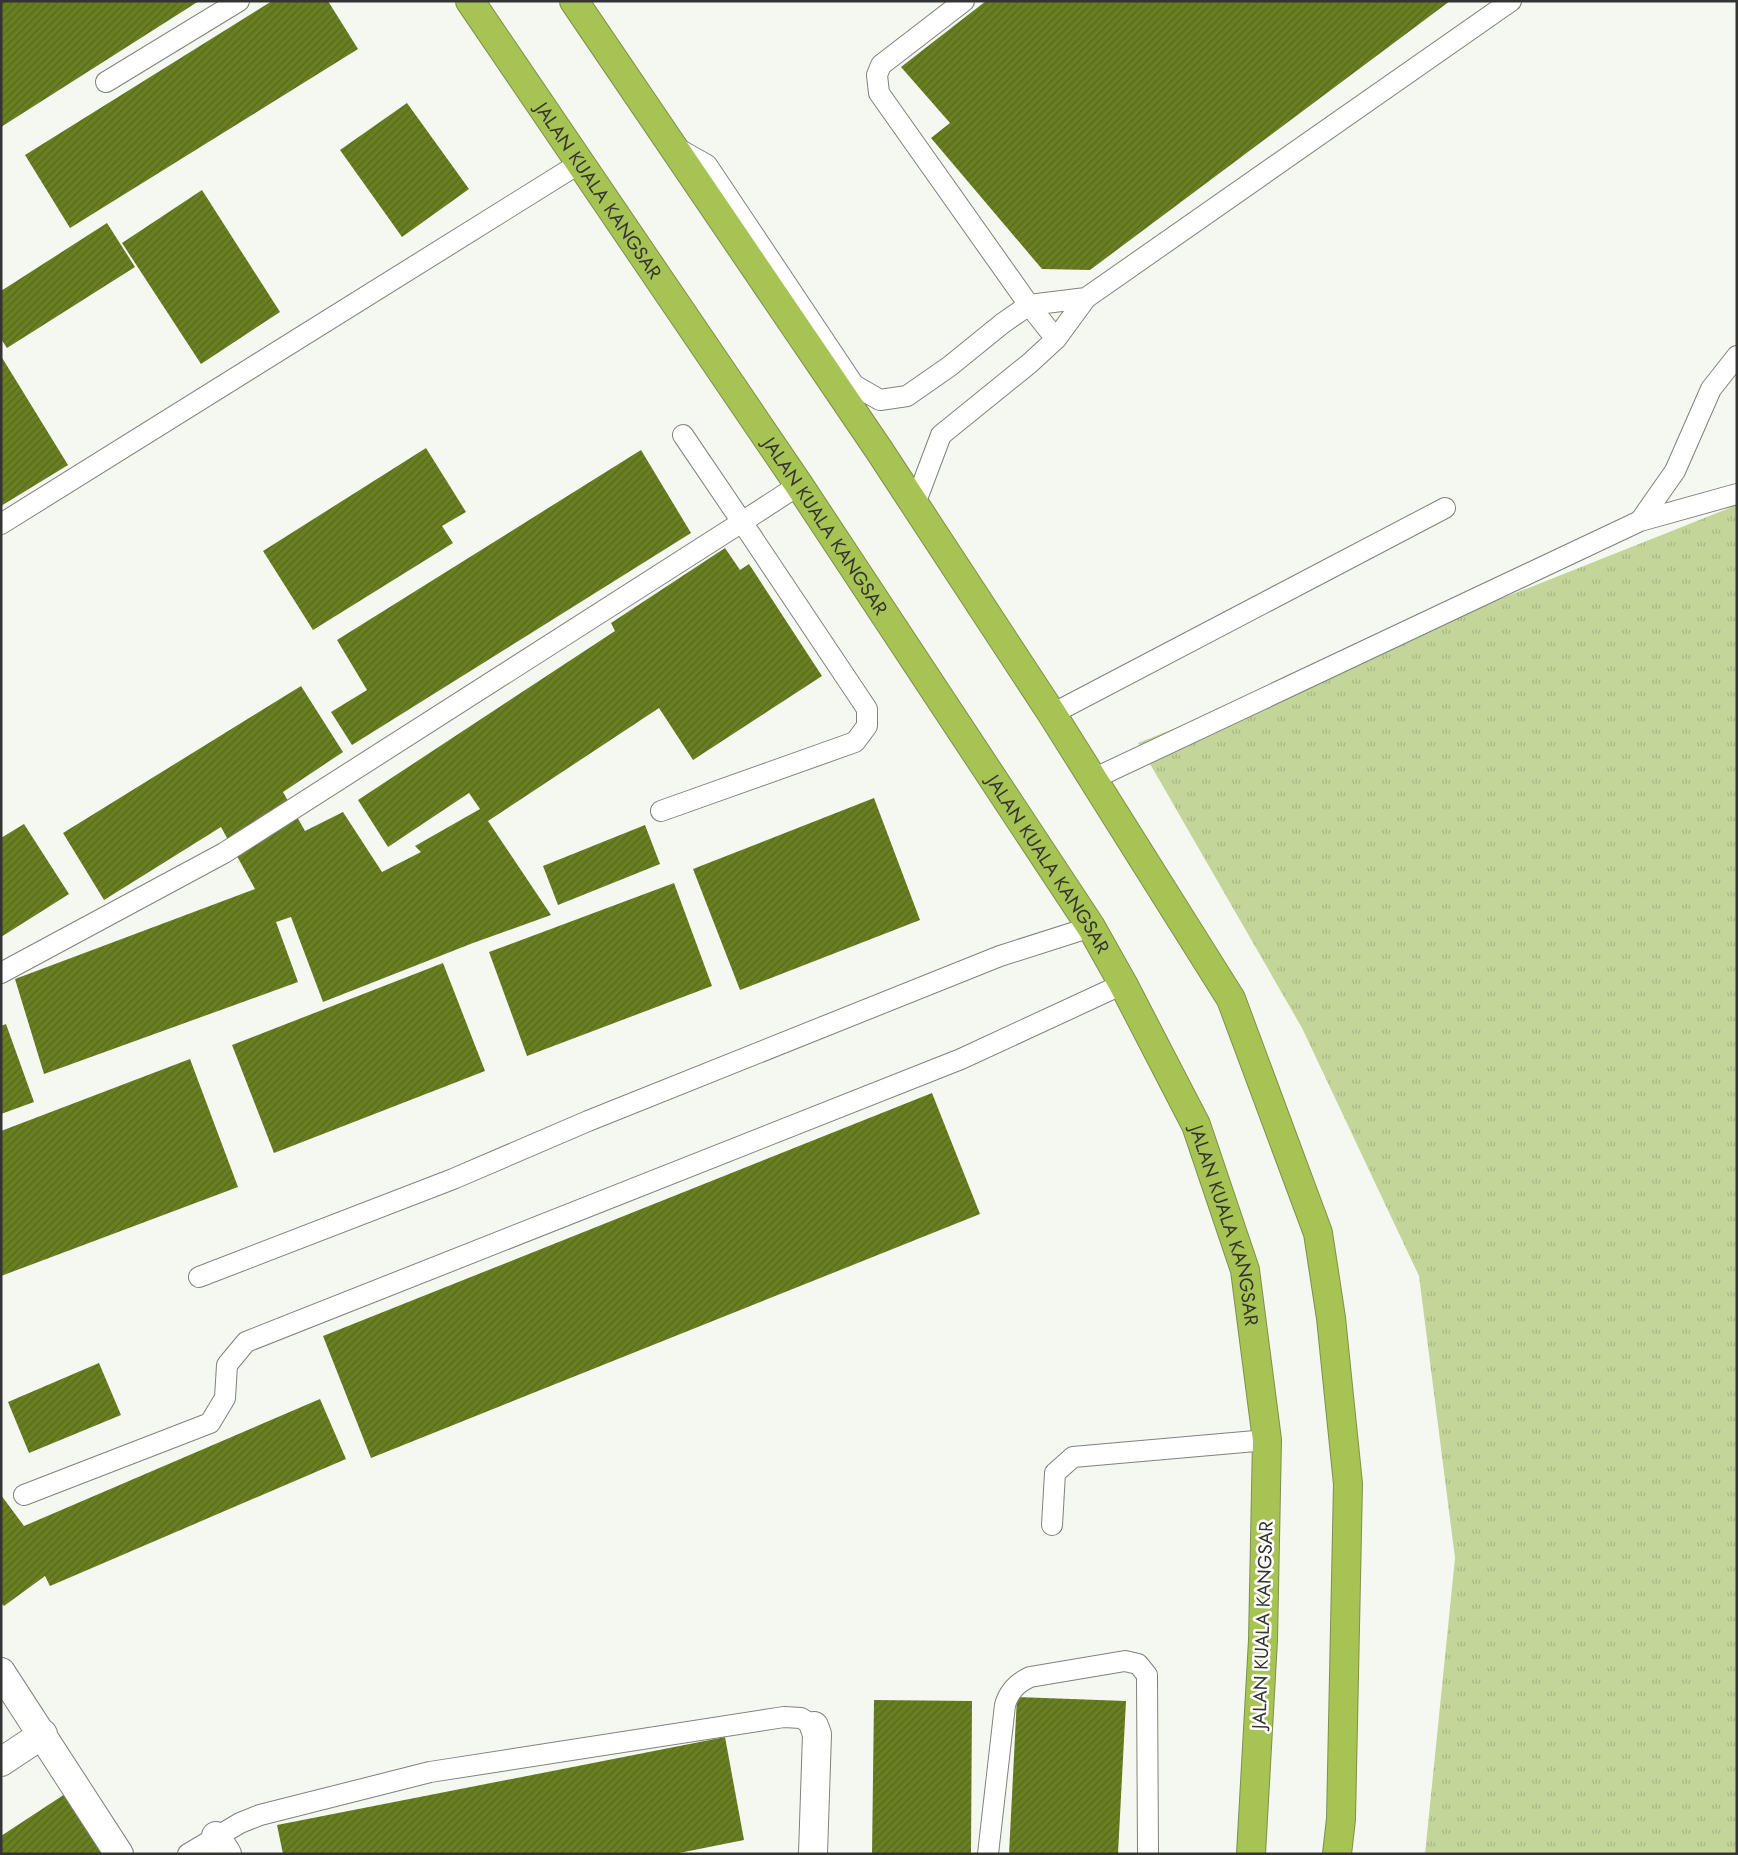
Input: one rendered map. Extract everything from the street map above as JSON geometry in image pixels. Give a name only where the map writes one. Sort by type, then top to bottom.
[{"type":"highway","name":"JALAN KUALA KANGSAR","points":[[470,1],[799,485],[1090,927],[1123,984],[1196,1125],[1245,1270],[1267,1440],[1263,1640],[1251,1854]]},
{"type":"highway","points":[[574,1],[915,504],[1052,714],[1231,999],[1318,1233],[1331,1318],[1348,1484],[1341,1819],[1337,1854]]},
{"type":"street","points":[[1,1672],[43,1734],[119,1854]]},
{"type":"street","points":[[813,1854],[817,1734],[814,1726]]},
{"type":"street","points":[[1,1762],[43,1734]]},
{"type":"lane","points":[[106,82],[239,1]]},
{"type":"lane","points":[[964,1],[881,66],[877,75],[879,92],[1029,305],[1056,339]]},
{"type":"lane","points":[[915,504],[941,435],[1030,363],[1056,339],[1086,298],[1511,1]]},
{"type":"lane","points":[[672,146],[707,165],[854,385],[880,400],[907,396],[950,366],[1003,323],[1029,305],[1086,298]]},
{"type":"lane","points":[[1,524],[580,163]]},
{"type":"lane","points":[[1640,521],[1675,471],[1711,389],[1737,356]]},
{"type":"lane","points":[[660,811],[855,742],[867,726],[866,710],[683,435]]},
{"type":"lane","points":[[1,973],[232,848],[799,485]]},
{"type":"lane","points":[[1093,779],[1640,521],[1737,494]]},
{"type":"lane","points":[[1052,714],[1446,508]]},
{"type":"lane","points":[[199,1277],[453,1179],[588,1121],[991,960],[1090,927]]},
{"type":"lane","points":[[24,1495],[210,1423],[225,1398],[227,1365],[246,1342],[961,1059],[1123,984]]},
{"type":"lane","points":[[1052,1525],[1055,1472],[1073,1456],[1267,1440]]},
{"type":"lane","points":[[988,1854],[1005,1705],[1008,1694],[1021,1681],[1030,1677],[1125,1661],[1138,1664],[1146,1675],[1148,1854]]},
{"type":"lane","points":[[188,1854],[222,1845],[240,1823],[260,1815],[430,1772],[784,1717],[801,1718],[814,1726]]},
{"type":"green space","points":[[1737,505],[1737,1854],[1425,1854],[1455,1558],[1419,1276],[1302,1028],[1138,743]]},
{"type":"building","points":[[1,1],[199,1],[1,127]]},
{"type":"building","points":[[272,1],[328,1],[358,49],[70,228],[25,155]]},
{"type":"building","points":[[986,1],[1450,1],[1090,270],[1042,269],[931,138],[950,123],[901,67]]},
{"type":"building","points":[[407,103],[469,189],[402,237],[340,150]]},
{"type":"building","points":[[202,190],[280,312],[201,364],[122,243]]},
{"type":"building","points":[[107,223],[135,267],[7,348],[1,339],[1,291]]},
{"type":"building","points":[[1,356],[68,465],[1,506]]},
{"type":"building","points":[[426,448],[466,512],[442,526],[453,543],[313,630],[263,551]]},
{"type":"building","points":[[641,450],[691,533],[352,745],[331,712],[367,690],[337,640]]},
{"type":"building","points":[[725,548],[740,570],[749,564],[822,676],[693,760],[659,708],[488,821],[551,915],[473,943],[323,1002],[291,917],[276,922],[298,982],[44,1074],[15,979],[255,889],[221,827],[104,900],[63,833],[301,686],[343,752],[283,792],[305,831],[343,812],[382,872],[421,852],[415,846],[480,809],[469,793],[388,847],[358,800],[615,631],[611,623]]},
{"type":"building","points":[[874,798],[920,920],[740,990],[693,869]]},
{"type":"building","points":[[24,824],[69,894],[1,937],[1,838]]},
{"type":"building","points":[[645,825],[660,864],[558,905],[543,866]]},
{"type":"building","points":[[674,883],[712,986],[527,1056],[489,952]]},
{"type":"building","points":[[443,963],[485,1071],[274,1153],[232,1045]]},
{"type":"building","points":[[6,1024],[34,1102],[1,1114],[1,1026]]},
{"type":"building","points":[[190,1059],[238,1187],[1,1276],[1,1131]]},
{"type":"building","points":[[932,1093],[980,1214],[371,1458],[323,1336]]},
{"type":"building","points":[[99,1363],[121,1415],[29,1453],[8,1402]]},
{"type":"building","points":[[320,1399],[346,1459],[50,1586],[45,1576],[4,1606],[1,1603],[1,1495],[24,1526]]},
{"type":"building","points":[[1017,1697],[1126,1701],[1118,1854],[1009,1854]]},
{"type":"building","points":[[874,1700],[972,1701],[971,1854],[872,1854]]},
{"type":"building","points":[[725,1737],[744,1840],[674,1854],[283,1854],[277,1825]]},
{"type":"building","points":[[65,1794],[103,1854],[1,1854],[1,1836]]}]
